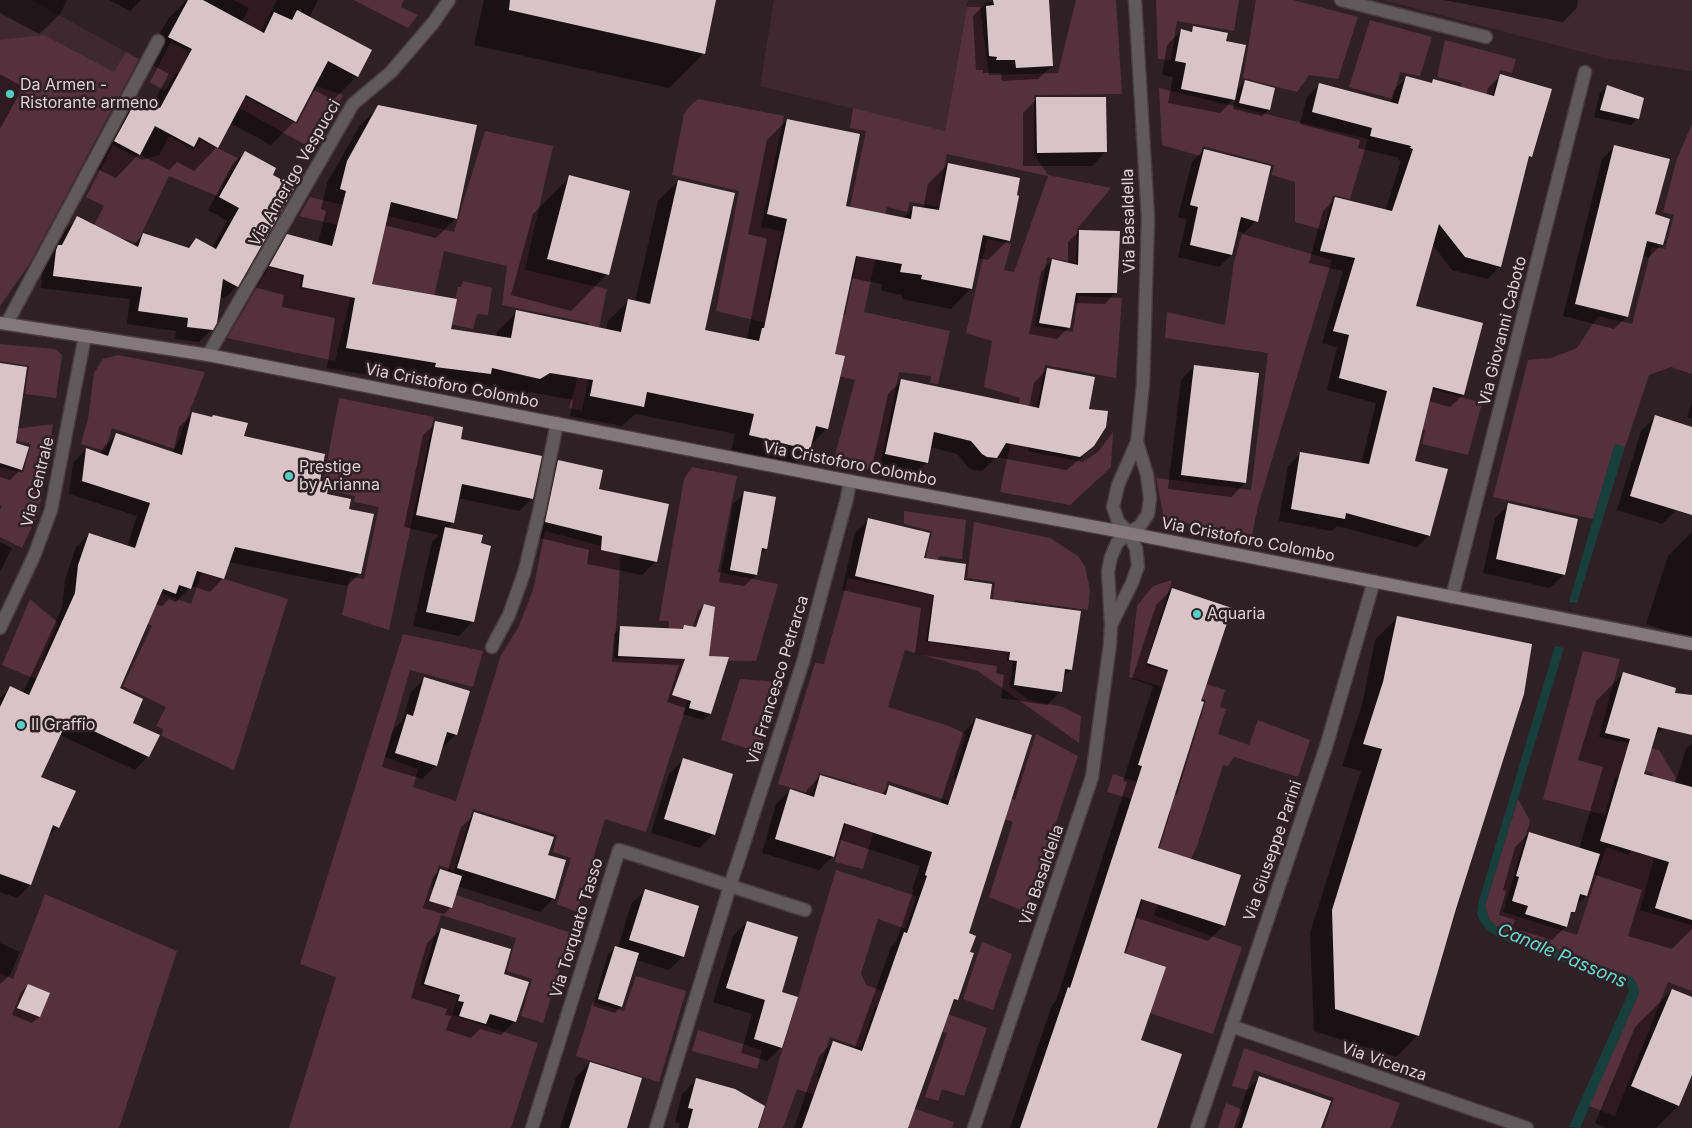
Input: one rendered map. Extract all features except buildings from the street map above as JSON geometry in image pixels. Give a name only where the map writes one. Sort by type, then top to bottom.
[{"type":"main road","name":"Via Cristoforo Colombo","points":[[3,323],[208,355],[1692,644]]},
{"type":"street","name":"Via Amerigo Vespucci","points":[[208,355],[353,104],[391,72],[449,0]]},
{"type":"street","name":"Via Basaldella","points":[[1111,625],[1132,583],[1138,566],[1136,548],[1128,533],[1118,521],[1113,507],[1118,485],[1137,442],[1143,384],[1148,218],[1135,0]]},
{"type":"street","points":[[1341,0],[1486,37]]},
{"type":"street","points":[[3,323],[158,41]]},
{"type":"street","name":"Via Giovanni Caboto","points":[[1452,597],[1585,72]]},
{"type":"street","name":"Via Centrale","points":[[0,628],[34,556],[51,510],[86,336]]},
{"type":"street","points":[[492,647],[509,615],[524,573],[539,512],[557,423]]},
{"type":"street","name":"Via Basaldella","points":[[974,1128],[1092,777],[1111,625],[1108,571],[1117,543],[1128,533],[1140,526],[1148,514],[1150,498],[1147,475],[1137,442]]},
{"type":"street","name":"Via Francesco Petrarca","points":[[656,1128],[730,886],[803,662],[850,481]]},
{"type":"street","name":"Via Giuseppe Parini","points":[[1197,1128],[1326,747],[1374,581]]},
{"type":"street","name":"Via Torquato Tasso","points":[[532,1128],[619,850],[730,886]]},
{"type":"street","points":[[730,886],[806,910]]},
{"type":"street","name":"Via Vicenza","points":[[1231,1026],[1527,1128]]},
{"type":"shaded area","points":[[0,0],[31,0],[139,59],[0,169]]},
{"type":"shaded area","points":[[233,0],[277,0],[262,29],[263,45],[238,93],[297,124],[317,86],[343,95],[313,149],[176,73],[165,91],[150,82],[171,42],[217,67],[249,8]]},
{"type":"shaded area","points":[[354,0],[404,0],[401,7],[418,15],[408,28]]},
{"type":"shaded area","points":[[774,0],[968,0],[945,131],[760,86]]},
{"type":"shaded area","points":[[1076,0],[1116,0],[1122,94],[1034,95],[1034,154],[1048,175],[1111,188],[1077,229],[1076,263],[1047,257],[1035,326],[1073,332],[1078,296],[1122,298],[1116,378],[1045,365],[1028,451],[1083,462],[1098,452],[1113,432],[1111,467],[1070,505],[1000,492],[1020,398],[984,387],[992,341],[966,333],[987,239],[1011,244],[1004,270],[1014,272],[1048,176],[947,154],[939,193],[963,200],[962,211],[910,202],[907,212],[887,207],[864,312],[950,331],[938,384],[930,383],[931,376],[899,372],[879,471],[833,463],[855,380],[818,371],[826,337],[716,311],[739,191],[672,175],[684,114],[698,99],[784,116],[761,227],[782,231],[768,299],[845,315],[867,211],[850,207],[866,131],[850,128],[853,108],[945,131],[967,7],[980,7],[989,75],[1058,73]]},
{"type":"shaded area","points":[[1156,0],[1239,0],[1234,31],[1177,21],[1171,60],[1158,59]]},
{"type":"shaded area","points":[[1256,0],[1293,0],[1358,17],[1338,79],[1309,75],[1297,92],[1243,78]]},
{"type":"shaded area","points":[[1384,0],[1692,0],[1692,71],[1605,58]]},
{"type":"shaded area","points":[[1370,20],[1432,37],[1420,76],[1400,72],[1393,99],[1349,87]]},
{"type":"shaded area","points":[[44,35],[114,72],[126,52],[139,59],[29,265],[0,306],[0,40]]},
{"type":"shaded area","points":[[1445,40],[1516,59],[1512,73],[1500,70],[1478,139],[1450,130],[1462,83],[1437,77]]},
{"type":"shaded area","points":[[1159,88],[1368,139],[1350,199],[1333,195],[1323,230],[1295,222],[1295,182],[1272,175],[1274,165],[1203,146],[1200,156],[1162,145]]},
{"type":"shaded area","points":[[1692,124],[1692,374],[1671,367],[1649,375],[1625,447],[1615,444],[1593,519],[1493,497],[1528,360],[1551,358],[1577,348],[1598,316],[1632,324],[1652,247],[1665,249],[1674,215],[1663,212],[1677,159]]},
{"type":"shaded area","points":[[485,131],[553,146],[525,270],[607,289],[582,411],[569,408],[589,323],[502,305],[507,266],[444,251],[429,319],[407,294],[407,290],[369,283],[353,288],[335,361],[227,338],[269,267],[301,276],[300,288],[337,295],[365,232],[299,216],[310,197],[454,232]]},
{"type":"shaded area","points":[[169,136],[194,150],[200,140],[238,158],[217,196],[169,176],[137,243],[92,229],[104,206],[86,197],[113,145],[142,160],[159,155]]},
{"type":"shaded area","points":[[1242,234],[1332,260],[1258,506],[1252,535],[1164,519],[1156,478],[1251,490],[1268,353],[1165,338],[1167,312],[1225,325],[1234,262]]},
{"type":"shaded area","points":[[463,281],[492,288],[488,315],[477,314],[473,329],[450,324],[458,287],[461,287]]},
{"type":"shaded area","points":[[0,344],[55,349],[62,355],[56,398],[25,394],[29,366],[0,361]]},
{"type":"shaded area","points":[[118,355],[205,372],[175,449],[112,428],[105,451],[81,444],[88,419],[94,373],[103,359]]},
{"type":"shaded area","points":[[1393,378],[1482,403],[1468,455],[1422,444],[1425,430],[1382,419]]},
{"type":"shaded area","points":[[339,398],[434,417],[389,630],[342,615],[350,577],[364,579],[379,507],[354,502],[355,496],[330,491],[331,480],[324,478]]},
{"type":"shaded area","points":[[53,424],[39,511],[22,548],[0,537],[0,510],[2,506],[0,505],[0,467],[23,473],[31,444],[18,441],[15,429]]},
{"type":"shaded area","points":[[692,467],[737,476],[718,572],[778,584],[756,661],[701,660],[646,832],[605,819],[577,912],[557,904],[571,858],[553,852],[557,835],[473,809],[454,871],[439,865],[432,887],[571,933],[543,1023],[521,1016],[532,979],[507,971],[516,938],[441,915],[420,985],[458,996],[452,1015],[538,1043],[511,1128],[289,1128],[336,977],[300,964],[403,634],[483,651],[473,687],[410,670],[385,757],[418,769],[413,787],[456,801],[501,655],[519,626],[533,590],[545,531],[621,551],[614,658],[667,659],[669,621],[659,621],[684,479]]},
{"type":"shaded area","points":[[904,511],[966,520],[962,559],[939,556],[926,641],[969,649],[972,627],[989,629],[995,582],[967,578],[974,522],[1050,538],[1078,556],[1085,566],[1090,590],[1088,610],[1015,600],[1007,661],[1013,662],[1010,686],[1029,700],[1063,707],[1081,716],[1079,743],[978,671],[905,650],[888,707],[949,726],[966,734],[953,778],[1015,800],[1036,734],[1078,756],[1026,912],[989,897],[1013,822],[888,781],[863,869],[835,862],[857,784],[819,773],[812,794],[778,784],[815,663],[824,664],[848,578],[918,592],[932,531],[904,524]]},
{"type":"shaded area","points":[[202,572],[288,599],[234,770],[162,736],[163,729],[156,726],[166,707],[123,686],[152,626],[145,622],[158,592],[191,604]]},
{"type":"shaded area","points":[[1172,580],[1146,665],[1225,690],[1220,707],[1226,709],[1218,734],[1249,745],[1258,720],[1310,740],[1298,777],[1234,757],[1228,766],[1223,765],[1197,846],[1191,859],[1158,904],[1154,915],[1242,947],[1213,1034],[1125,1005],[1121,969],[1171,811],[1107,792],[1113,774],[1177,795],[1206,700],[1129,677],[1137,606],[1153,586]]},
{"type":"shaded area","points":[[30,599],[58,623],[42,660],[114,692],[107,709],[2,665]]},
{"type":"shaded area","points":[[1583,651],[1620,659],[1599,737],[1659,750],[1676,778],[1640,910],[1692,925],[1692,991],[1668,982],[1615,1116],[1589,1106],[1639,993],[1630,976],[1506,932],[1489,919],[1485,906],[1518,799],[1530,821],[1503,912],[1577,935],[1606,847],[1629,855],[1653,773],[1638,769],[1634,781],[1615,777],[1605,815],[1543,799]]},
{"type":"shaded area","points":[[740,679],[781,682],[759,752],[721,740]]},
{"type":"shaded area","points":[[836,870],[916,896],[906,929],[878,919],[861,973],[866,985],[987,1028],[964,1096],[942,1089],[938,1101],[925,1097],[947,1033],[875,1006],[861,1048],[830,1037],[817,1076],[954,1122],[952,1128],[911,1128],[797,1089],[783,1128],[759,1128]]},
{"type":"shaded area","points":[[45,894],[177,951],[119,1128],[0,1128],[0,973],[13,979]]},
{"type":"shaded area","points":[[982,942],[1012,954],[993,1010],[963,999]]},
{"type":"shaded area","points":[[636,976],[686,991],[659,1082],[576,1056],[593,1002],[624,1011]]},
{"type":"shaded area","points":[[698,1030],[762,1050],[757,1069],[692,1051]]},
{"type":"shaded area","points":[[1244,1048],[1400,1103],[1391,1128],[1324,1128],[1334,1098],[1254,1070],[1247,1090],[1232,1086]]},
{"type":"shaded area","points":[[1226,1103],[1243,1110],[1237,1128],[1218,1128]]},
{"type":"water","points":[[1615,444],[1625,447],[1577,603],[1569,602]]},
{"type":"water","name":"Canale Passons","points":[[1555,646],[1564,648],[1485,906],[1489,919],[1506,932],[1630,976],[1638,986],[1639,993],[1580,1128],[1569,1127],[1629,991],[1627,985],[1502,939],[1488,931],[1481,923],[1477,913],[1478,904]]},
{"type":"place","name":"Da Armen - Ristorante armeno","points":[[10,94]]},
{"type":"place","name":"Prestige by Arianna","points":[[289,476]]},
{"type":"place","name":"Aquaria","points":[[1197,614]]},
{"type":"place","name":"Il Graffio","points":[[21,725]]}]
